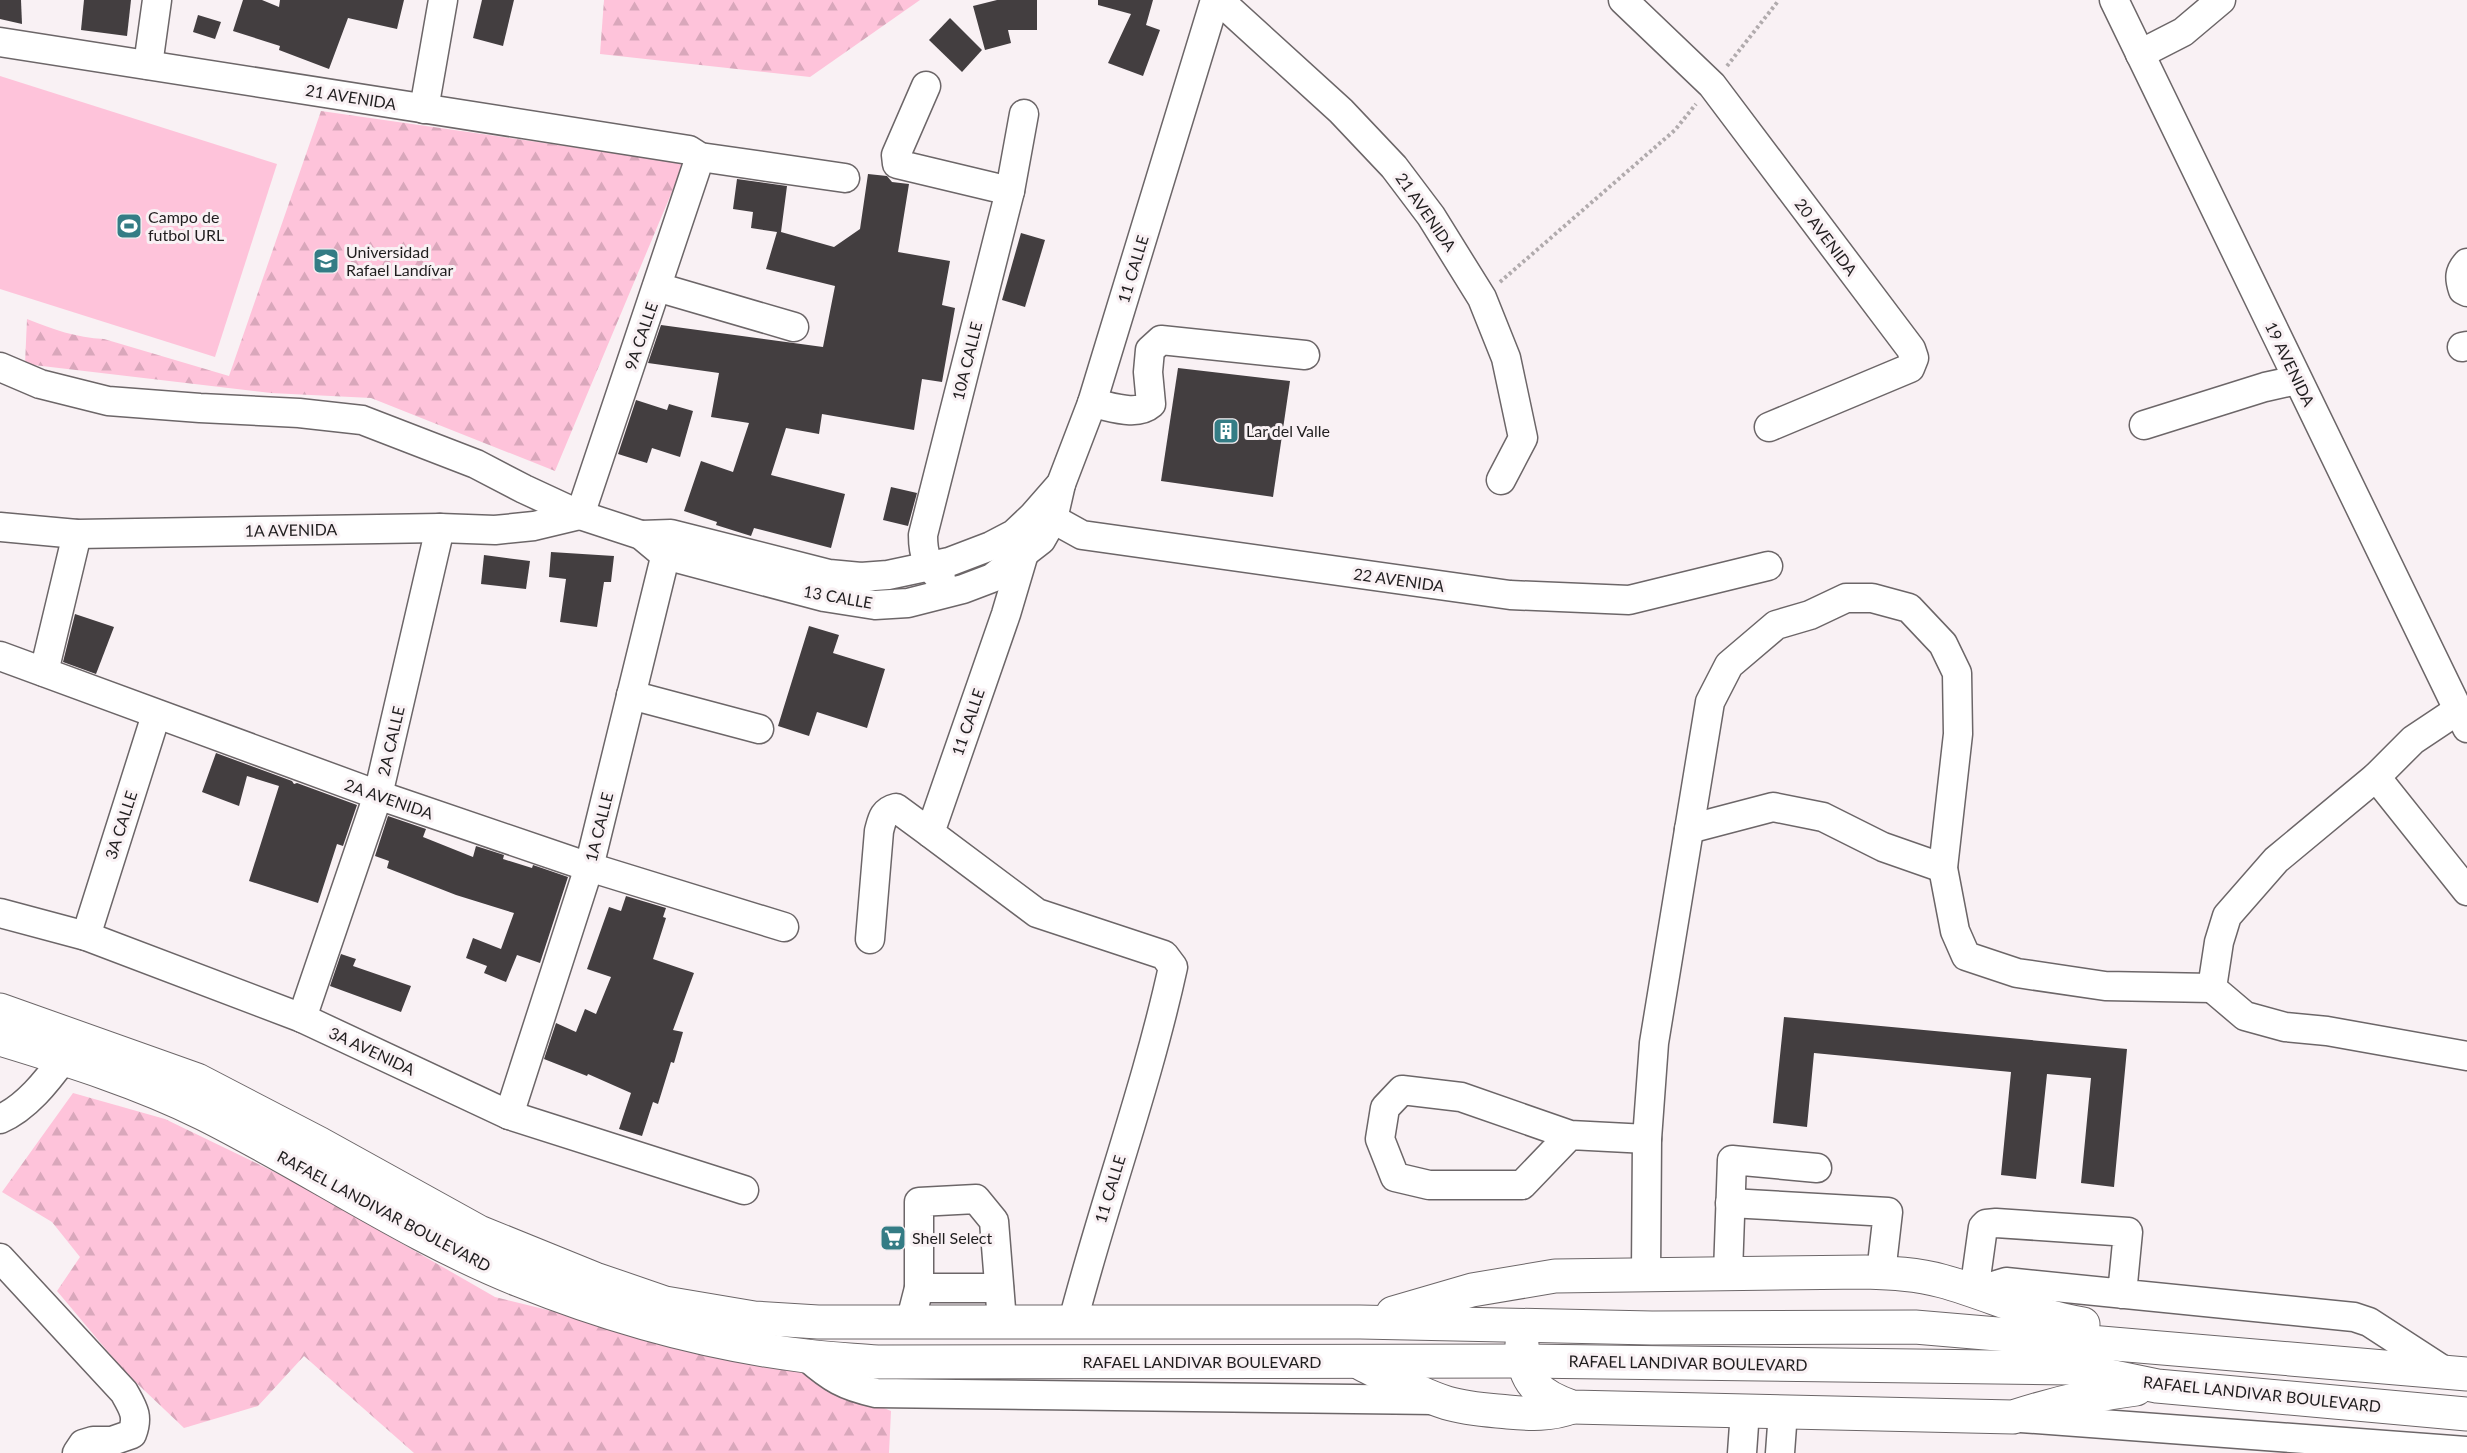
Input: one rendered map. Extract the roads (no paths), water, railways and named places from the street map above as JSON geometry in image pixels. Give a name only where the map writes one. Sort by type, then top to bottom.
[{"type":"main road","name":"RAFAEL LANDIVAR BOULEVARD","points":[[0,1010],[197,1080],[311,1139],[479,1232],[595,1279],[665,1303],[754,1318],[818,1322],[910,1323],[1360,1322],[1652,1328],[1915,1327],[2457,1373]]},
{"type":"main road","name":"RAFAEL LANDIVAR BOULEVARD","points":[[0,1039],[64,1058],[164,1096],[204,1114],[448,1248],[517,1279],[635,1321],[698,1337],[807,1357],[877,1362],[1522,1361],[2070,1368],[2157,1386],[2467,1414]]},
{"type":"main road","points":[[1360,1322],[1472,1290],[1555,1276],[1881,1273],[1925,1276],[2063,1321],[2102,1327],[2245,1339],[2322,1363]]},
{"type":"main road","points":[[1555,1276],[1537,1291],[1527,1306],[1523,1325],[1522,1361],[1537,1390],[1548,1398],[1572,1407],[2013,1417],[2111,1392],[2157,1386]]},
{"type":"main road","points":[[1359,1362],[1399,1383],[1442,1401],[1472,1408],[1529,1414],[1556,1413],[1572,1407]]},
{"type":"street","points":[[148,65],[157,0]]},
{"type":"street","points":[[424,109],[443,0]]},
{"type":"street","name":"21 AVENIDA","points":[[1217,0],[1341,111],[1394,167],[1431,216],[1482,298],[1506,358],[1523,438],[1501,480]]},
{"type":"street","name":"11 CALLE","points":[[1061,484],[1092,403],[1217,0]]},
{"type":"street","name":"20 AVENIDA","points":[[1623,0],[1712,85],[1911,349],[1914,357],[1910,368],[1769,427]]},
{"type":"street","name":"19 AVENIDA","points":[[2114,0],[2463,719]]},
{"type":"street","points":[[2140,54],[2183,32],[2221,0]]},
{"type":"street","name":"21 AVENIDA","points":[[0,42],[689,150],[700,157],[845,178]]},
{"type":"street","points":[[926,86],[897,155],[897,164],[1010,191]]},
{"type":"street","name":"10A CALLE","points":[[930,567],[923,552],[923,535],[1010,191],[1024,114]]},
{"type":"street","name":"9A CALLE","points":[[580,515],[700,157]]},
{"type":"street","points":[[2467,262],[2459,276],[2463,290],[2467,292]]},
{"type":"street","points":[[657,287],[794,327]]},
{"type":"street","points":[[1092,403],[1137,410],[1151,404],[1148,372],[1150,350],[1161,340],[1305,355]]},
{"type":"street","name":"13 CALLE","points":[[0,367],[40,384],[108,401],[299,412],[362,420],[476,464],[580,515],[824,597],[875,605],[908,603],[963,589],[992,578],[1041,540],[1043,517],[1061,484]]},
{"type":"street","points":[[2144,425],[2265,387],[2297,380]]},
{"type":"street","name":"1A AVENIDA","points":[[0,527],[77,534],[440,528],[495,530],[534,525],[580,515]]},
{"type":"street","name":"13 CALLE","points":[[668,544],[829,574],[870,576],[930,567],[991,546],[1043,517]]},
{"type":"street","name":"22 AVENIDA","points":[[1043,517],[1082,535],[1510,595],[1629,600],[1768,566]]},
{"type":"street","name":"2A CALLE","points":[[302,1018],[378,795],[440,528]]},
{"type":"street","points":[[44,672],[77,534]]},
{"type":"street","name":"1A CALLE","points":[[508,1115],[589,867],[668,544]]},
{"type":"street","name":"11 CALLE","points":[[1024,554],[1006,614],[930,833],[1037,913],[1164,955],[1173,967],[1162,1015],[1093,1244],[1073,1321]]},
{"type":"street","points":[[930,567],[942,580],[963,589]]},
{"type":"street","points":[[1646,1274],[1647,1139],[1654,1044],[1710,702],[1729,665],[1776,625],[1810,615],[1846,598],[1872,598],[1909,608],[1943,645],[1957,673],[1958,734],[1943,868],[1955,931],[1966,956],[2017,973],[2105,986],[2212,988],[2245,1016],[2284,1027],[2327,1031],[2467,1056]]},
{"type":"street","name":"2A AVENIDA","points":[[0,656],[378,795],[589,867],[783,927]]},
{"type":"street","points":[[631,695],[759,729]]},
{"type":"street","name":"3A CALLE","points":[[86,936],[156,714]]},
{"type":"street","points":[[2212,988],[2219,942],[2227,916],[2276,860],[2376,777],[2413,740],[2463,719]]},
{"type":"street","points":[[2376,777],[2467,891]]},
{"type":"street","points":[[1689,829],[1773,807],[1823,818],[1883,847],[1943,868]]},
{"type":"street","points":[[870,939],[879,831],[884,816],[888,810],[896,808],[930,833]]},
{"type":"street","name":"3A AVENIDA","points":[[0,913],[86,936],[302,1018],[508,1115],[744,1190]]},
{"type":"street","points":[[0,1119],[9,1115],[46,1083],[64,1058]]},
{"type":"street","points":[[1570,1135],[1522,1185],[1429,1185],[1395,1178],[1380,1139],[1385,1108],[1402,1090],[1461,1097],[1570,1135],[1647,1139]]},
{"type":"street","points":[[1728,1273],[1732,1160],[1817,1168]]},
{"type":"street","points":[[910,1323],[919,1288],[919,1202],[976,1199],[994,1221],[1002,1321]]},
{"type":"street","points":[[1730,1203],[1888,1212],[1881,1273]]},
{"type":"street","points":[[2121,1294],[2128,1232],[1996,1223],[1986,1224],[1983,1227],[1974,1292],[2006,1282],[2121,1294],[2354,1317],[2369,1322],[2457,1373]]},
{"type":"street","points":[[0,1258],[124,1392],[134,1410],[137,1422],[132,1434],[112,1440],[83,1444],[78,1452]]},
{"type":"street","points":[[919,1288],[999,1287]]},
{"type":"street","points":[[807,1357],[832,1378],[850,1387],[876,1393],[1442,1401]]},
{"type":"street","points":[[1742,1453],[1745,1411]]},
{"type":"street","points":[[1780,1453],[1783,1412]]},
{"type":"street","points":[[2013,1417],[2467,1451]]},
{"type":"place","name":"Campo de futbol URL","points":[[129,226]]},
{"type":"place","name":"Universidad Rafael Landívar","points":[[326,261]]},
{"type":"place","name":"Lar del Valle","points":[[1226,431]]},
{"type":"place","name":"Shell Select","points":[[893,1238]]}]
